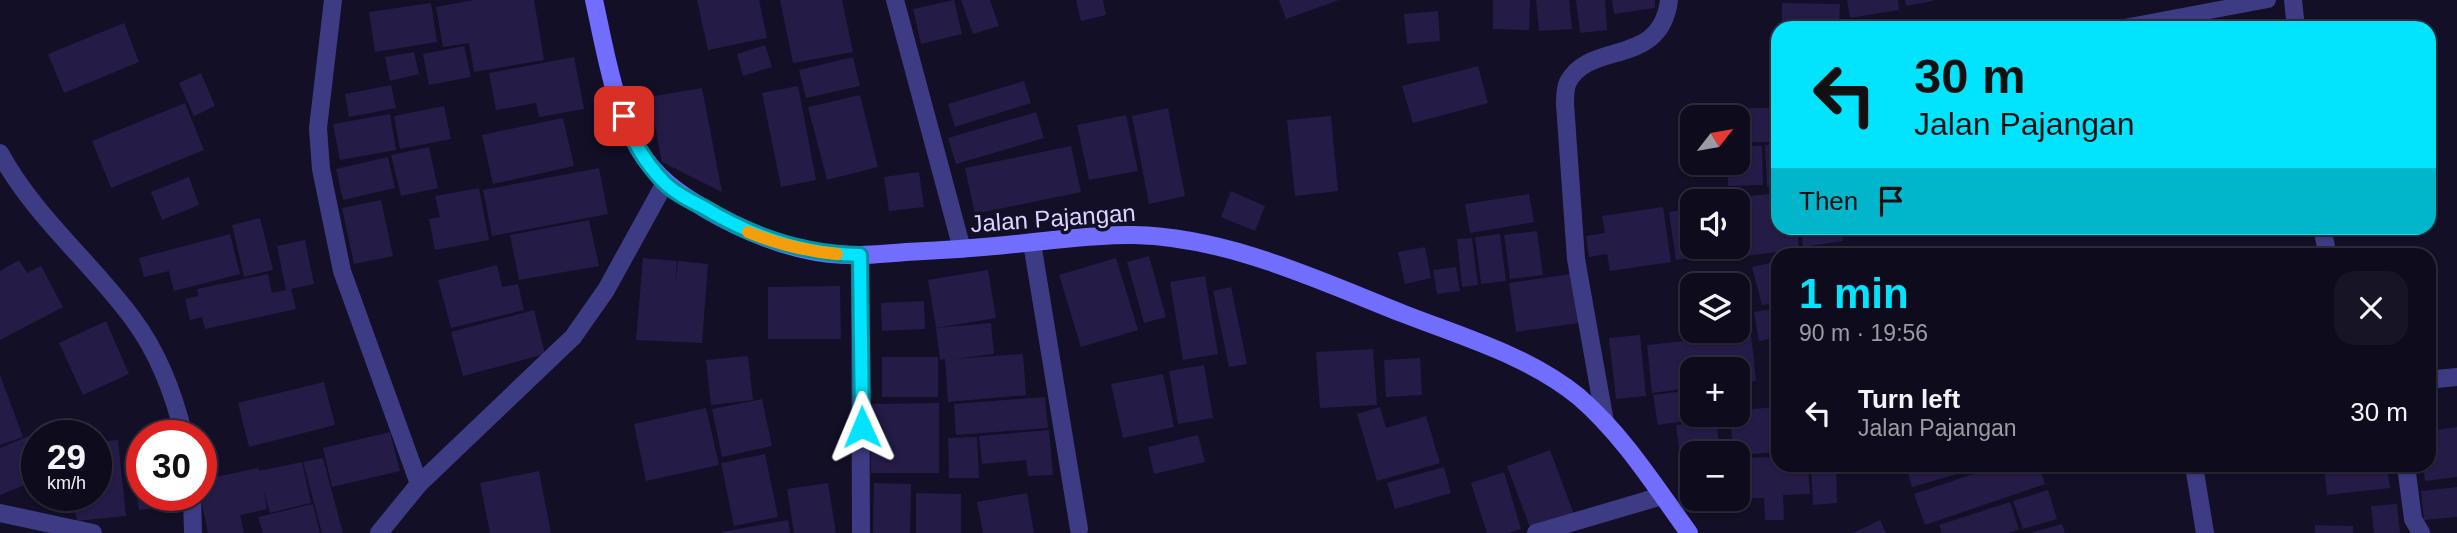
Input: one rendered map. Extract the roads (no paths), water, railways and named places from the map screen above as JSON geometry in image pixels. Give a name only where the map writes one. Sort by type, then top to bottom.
[{"type":"main road","name":"Jalan Pajangan","points":[[594,0],[619,102],[629,130],[650,166],[665,183],[731,225],[767,240],[808,251],[860,255],[1135,235],[1184,240],[1229,249],[1310,277],[1497,350],[1561,383],[1605,422],[1689,533]]},
{"type":"street","points":[[333,0],[318,128],[321,169],[342,271],[419,484]]},
{"type":"street","points":[[895,0],[962,249]]},
{"type":"street","points":[[1605,422],[1576,259],[1565,104],[1567,84],[1576,71],[1655,36],[1667,18],[1669,0]]},
{"type":"street","points":[[2293,0],[2295,21]]},
{"type":"street","points":[[0,153],[39,210],[108,288],[148,342],[163,369],[180,420]]},
{"type":"street","points":[[379,533],[419,484],[573,337],[606,290],[665,183]]},
{"type":"street","points":[[1032,243],[1079,529]]},
{"type":"street","points":[[860,255],[861,533]]},
{"type":"street","points":[[2436,378],[2457,377]]},
{"type":"street","points":[[2195,472],[2205,533]]},
{"type":"street","points":[[2407,472],[2413,519],[2421,533]]},
{"type":"street","points":[[1536,533],[1662,496]]},
{"type":"street","points":[[192,511],[193,533]]},
{"type":"street","points":[[0,513],[93,533]]},
{"type":"lane","points":[[2156,21],[2268,0]]}]
